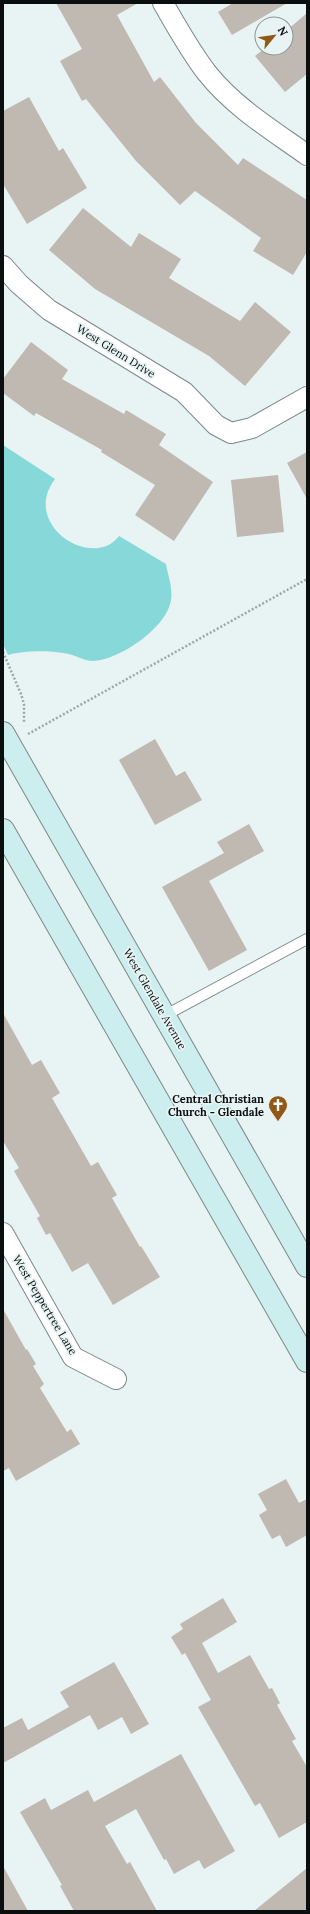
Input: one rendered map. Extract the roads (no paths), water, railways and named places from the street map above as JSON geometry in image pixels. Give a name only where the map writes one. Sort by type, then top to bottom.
[{"type":"main road","name":"West Glendale Avenue","points":[[5,742],[307,1266]]},
{"type":"main road","points":[[3,830],[305,1353]]},
{"type":"street","points":[[163,3],[190,49],[208,74],[230,98],[253,117],[307,155]]},
{"type":"street","name":"West Glenn Drive","points":[[3,266],[19,284],[49,310],[184,392],[216,425],[231,433],[252,428],[307,397]]},
{"type":"street","name":"West Peppertree Lane","points":[[3,1233],[73,1357],[116,1379]]},
{"type":"lane","points":[[164,1016],[307,939]]},
{"type":"place","name":"Central Christian Church - Glendale","points":[[278,1122]]}]
